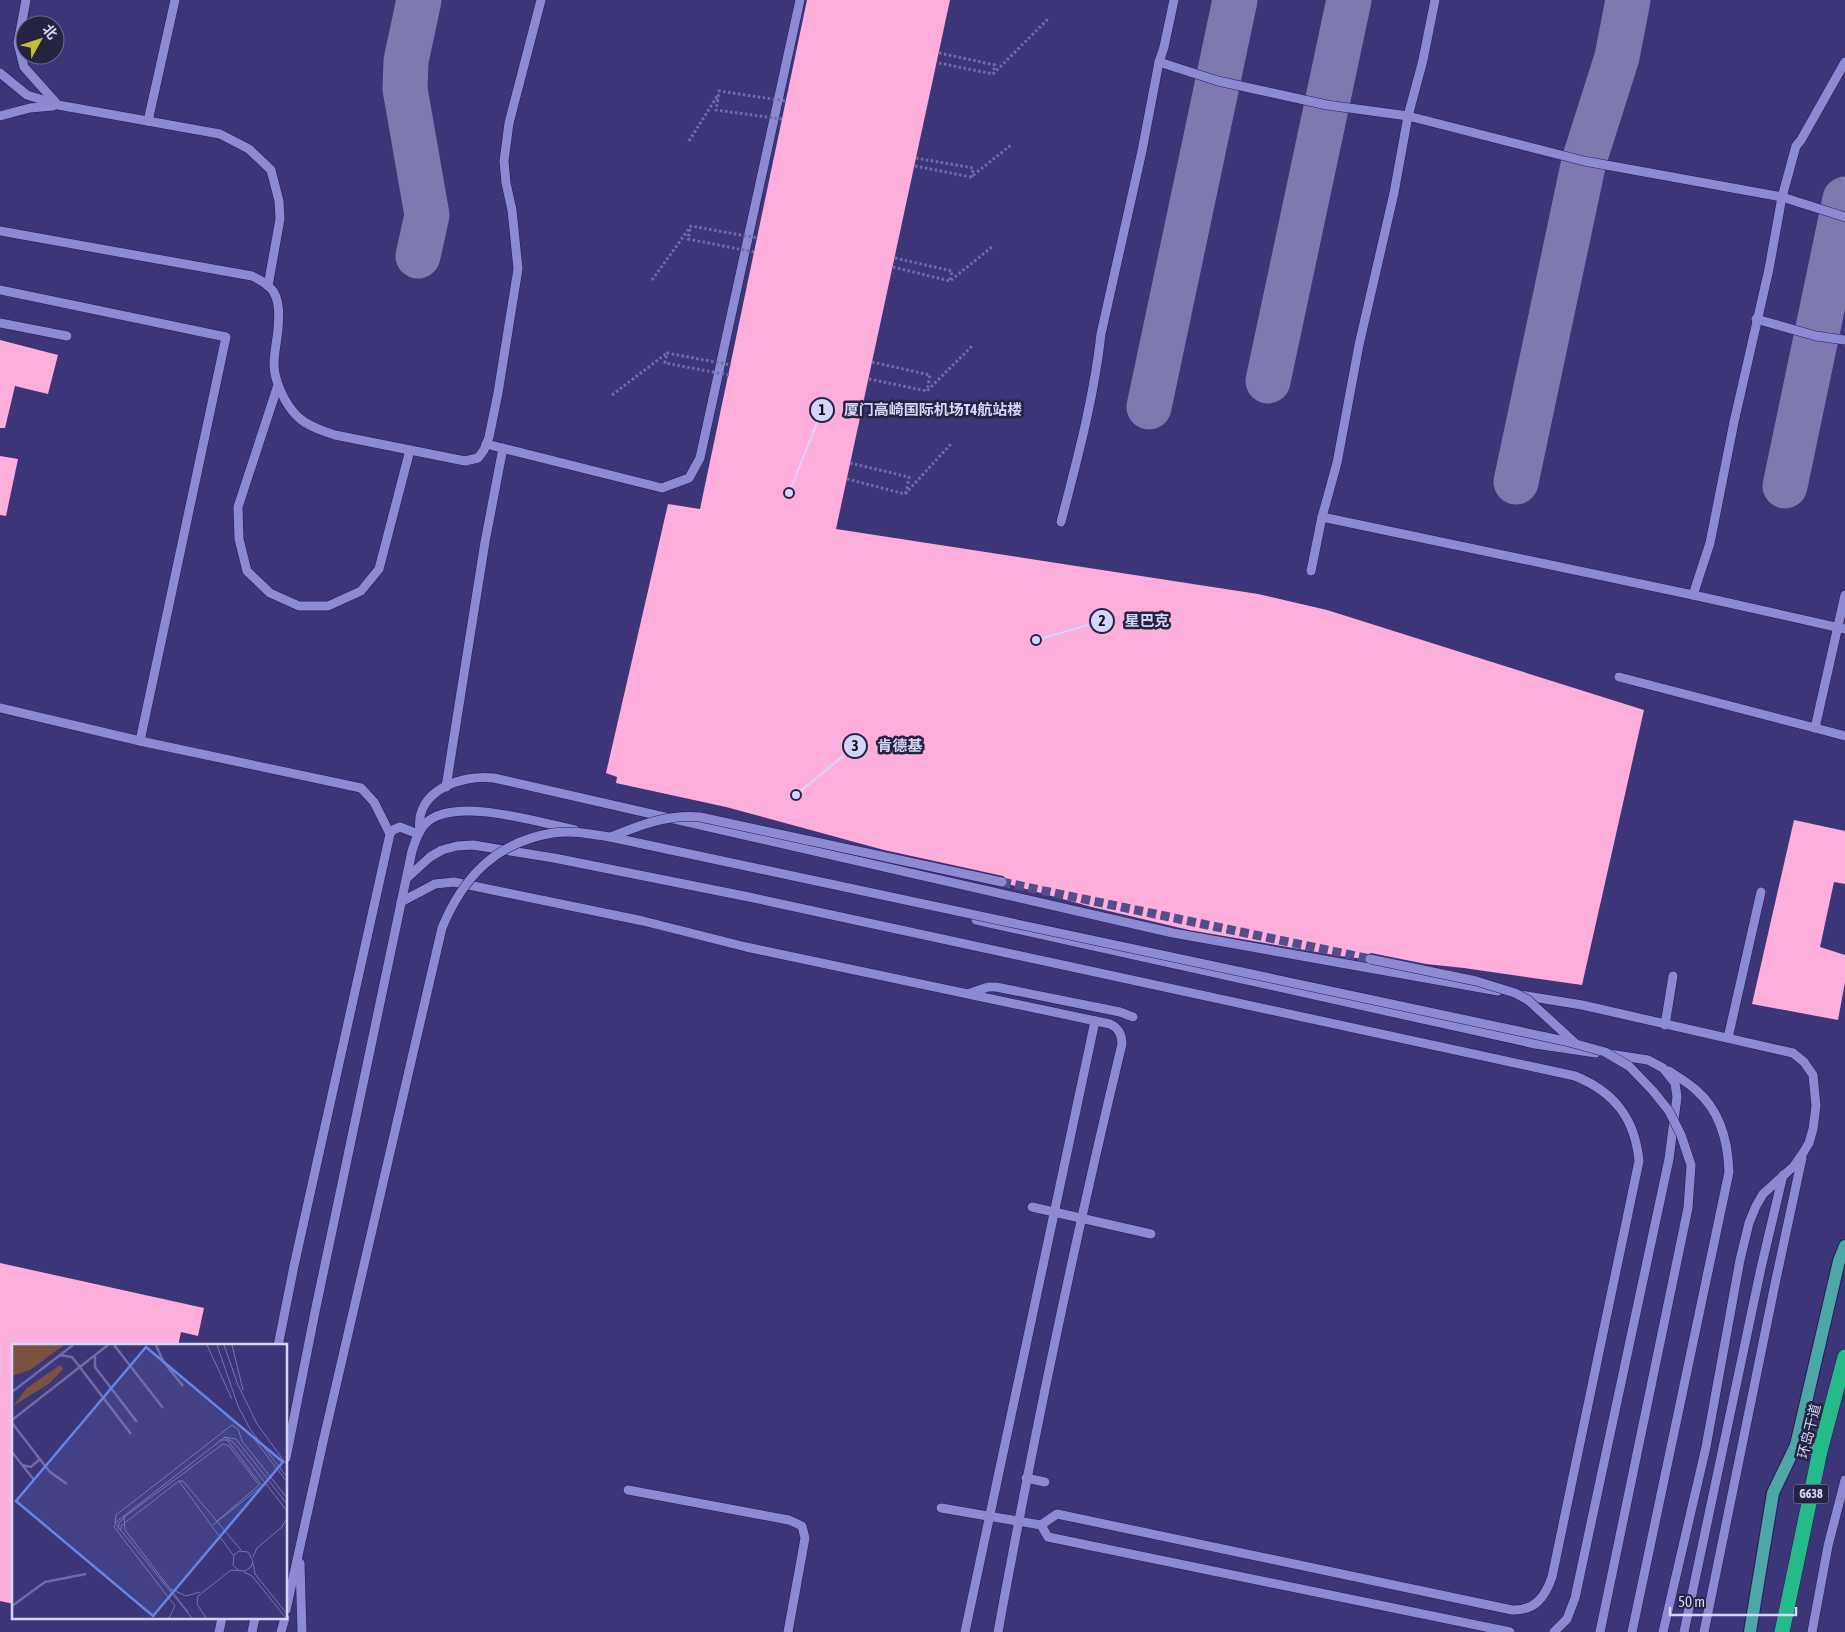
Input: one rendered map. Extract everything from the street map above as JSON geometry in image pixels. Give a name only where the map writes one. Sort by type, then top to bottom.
[{"type":"highway","name":"环岛干道","points":[[1782,1632],[1820,1451],[1845,1357]]},
{"type":"main road","points":[[1750,1632],[1773,1493],[1796,1445],[1839,1261],[1845,1246]]},
{"type":"main road","points":[[1796,1445],[1820,1451]]},
{"type":"street","points":[[26,0],[18,42],[24,67],[58,105]]},
{"type":"street","points":[[148,121],[175,0]]},
{"type":"street","points":[[0,231],[252,276],[264,281],[274,292],[278,303],[279,315],[274,366],[278,385],[284,398],[297,416],[314,428],[335,435],[465,461],[478,458],[486,444],[498,394],[518,269],[512,210],[506,183],[504,161],[509,123],[541,0]]},
{"type":"street","points":[[486,444],[662,488],[689,478],[700,458],[800,0]]},
{"type":"street","points":[[1061,522],[1099,356],[1101,334],[1174,0]]},
{"type":"street","points":[[1311,571],[1322,517],[1337,463],[1359,345],[1435,0]]},
{"type":"street","points":[[1159,62],[1218,81],[1327,105],[1408,116],[1584,161],[1782,197],[1845,217]]},
{"type":"street","points":[[1693,595],[1710,543],[1756,319],[1769,269],[1782,197],[1796,146],[1845,62]]},
{"type":"street","points":[[0,73],[27,95],[58,105],[220,134],[249,148],[271,170],[279,201],[280,219],[268,286]]},
{"type":"street","points":[[0,116],[30,108],[58,105]]},
{"type":"street","points":[[0,290],[226,337],[140,741]]},
{"type":"street","points":[[1756,319],[1816,336],[1845,340]]},
{"type":"street","points":[[0,323],[67,336]]},
{"type":"street","points":[[278,385],[238,507],[239,539],[247,571],[270,593],[299,606],[328,606],[361,591],[379,569],[410,450]]},
{"type":"street","points":[[446,787],[485,542],[503,448]]},
{"type":"street","points":[[1322,517],[1693,595],[1841,629]]},
{"type":"street","points":[[1815,728],[1841,629],[1845,595]]},
{"type":"street","points":[[1619,677],[1845,736]]},
{"type":"street","points":[[0,708],[140,741],[360,788],[374,802],[390,834]]},
{"type":"street","points":[[419,833],[419,821],[422,810],[432,797],[446,787],[470,778],[494,778],[1173,933],[1582,1005],[1793,1053],[1804,1062],[1813,1075],[1815,1118],[1809,1143],[1803,1153],[1794,1166],[1763,1194],[1749,1223],[1740,1260],[1706,1447],[1663,1632]]},
{"type":"street","points":[[288,1448],[314,1312],[412,851],[419,833],[431,819],[451,812],[484,811],[1535,1044],[1648,1060],[1698,1091],[1709,1104],[1723,1133],[1728,1151],[1729,1172],[1632,1632]]},
{"type":"street","points":[[610,838],[644,824],[661,820],[683,816],[700,817],[1002,882]]},
{"type":"street","points":[[278,1344],[390,834],[393,830],[400,827],[419,833]]},
{"type":"street","points":[[288,1601],[442,928],[450,908],[471,877],[486,862],[503,850],[526,839],[554,833],[582,833],[1576,1044],[1605,1052],[1629,1066],[1653,1091],[1669,1112],[1681,1135],[1692,1164],[1688,1208],[1600,1632]]},
{"type":"street","points":[[407,878],[430,857],[442,850],[457,846],[473,845],[554,858],[749,897],[1575,1076],[1592,1083],[1607,1094],[1619,1107],[1630,1124],[1637,1143],[1639,1160],[1552,1577],[1547,1591],[1537,1604],[1522,1610],[1512,1610],[1057,1514],[1041,1525],[941,1508]]},
{"type":"street","points":[[401,902],[435,884],[454,882],[643,921],[746,947],[1115,1026],[1122,1036],[1122,1044],[1081,1217],[1026,1478],[998,1632]]},
{"type":"street","points":[[1728,1038],[1761,892]]},
{"type":"street","points":[[1370,959],[1476,981],[1515,993],[1528,1000],[1576,1044]]},
{"type":"street","points":[[1665,1025],[1672,976]]},
{"type":"street","points":[[970,994],[996,986],[1120,1012],[1133,1017]]},
{"type":"street","points":[[965,1632],[1095,1021]]},
{"type":"street","points":[[1554,1632],[1567,1619],[1575,1598],[1669,1159],[1677,1097],[1675,1083],[1663,1068]]},
{"type":"street","points":[[1704,1632],[1803,1153]]},
{"type":"street","points":[[1684,1632],[1760,1268],[1783,1175]]},
{"type":"street","points":[[1032,1207],[1151,1234]]},
{"type":"street","points":[[1026,1478],[1045,1482]]},
{"type":"street","points":[[1812,1632],[1828,1546],[1845,1480]]},
{"type":"street","points":[[628,1490],[789,1520],[802,1526],[805,1538],[788,1632]]},
{"type":"street","points":[[1041,1525],[1048,1537],[1510,1632]]},
{"type":"street","points":[[300,1548],[302,1632]]},
{"type":"path","points":[[993,74],[1048,19]]},
{"type":"path","points":[[938,53],[995,65],[993,74]]},
{"type":"path","points":[[939,63],[993,74]]},
{"type":"path","points":[[688,141],[719,91],[786,101]]},
{"type":"path","points":[[718,95],[716,110],[782,119]]},
{"type":"path","points":[[914,166],[971,177],[1011,145]]},
{"type":"path","points":[[916,158],[973,168],[971,177]]},
{"type":"path","points":[[691,226],[757,238]]},
{"type":"path","points":[[691,226],[688,239],[754,252]]},
{"type":"path","points":[[652,280],[691,226]]},
{"type":"path","points":[[950,281],[993,246]]},
{"type":"path","points":[[895,258],[952,271],[950,281]]},
{"type":"path","points":[[893,267],[950,281]]},
{"type":"path","points":[[927,391],[972,346]]},
{"type":"path","points":[[667,352],[665,363],[729,375]]},
{"type":"path","points":[[612,395],[667,352],[731,365]]},
{"type":"path","points":[[872,362],[930,375],[927,391]]},
{"type":"path","points":[[869,379],[927,391]]},
{"type":"path","points":[[905,494],[951,444]]},
{"type":"path","points":[[850,463],[909,477],[905,494]]},
{"type":"path","points":[[847,479],[905,494]]},
{"type":"building","points":[[807,0],[950,0],[836,529],[1258,594],[1327,610],[1644,710],[1582,985],[1426,964],[1371,953],[1366,955],[1364,959],[1340,956],[1189,930],[1092,907],[1008,884],[1008,880],[1003,876],[884,850],[726,807],[616,783],[617,777],[606,773],[668,504],[700,509]]},
{"type":"building","points":[[0,340],[58,355],[48,394],[15,386],[5,428],[0,428]]},
{"type":"building","points":[[0,456],[18,459],[6,516],[0,515]]},
{"type":"building","points":[[1794,820],[1845,831],[1845,884],[1834,882],[1820,947],[1845,955],[1845,982],[1838,1020],[1752,1004]]},
{"type":"building","points":[[0,1263],[204,1308],[198,1336],[181,1332],[178,1344],[12,1344],[12,1604],[0,1601]]},
{"type":"taxiway","points":[[418,256],[427,215],[405,89],[406,61],[419,0]]},
{"type":"taxiway","points":[[1149,407],[1235,0]]},
{"type":"taxiway","points":[[1268,381],[1349,0]]},
{"type":"taxiway","points":[[1516,482],[1584,161],[1617,57],[1628,0]]},
{"type":"taxiway","points":[[1785,486],[1845,199]]},
{"type":"tunnel","points":[[1002,882],[1370,959]]},
{"type":"place","name":"厦门高崎国际机场T4航站楼","points":[[789,493]]},
{"type":"place","name":"星巴克","points":[[1036,640]]},
{"type":"place","name":"肯德基","points":[[796,795]]}]
